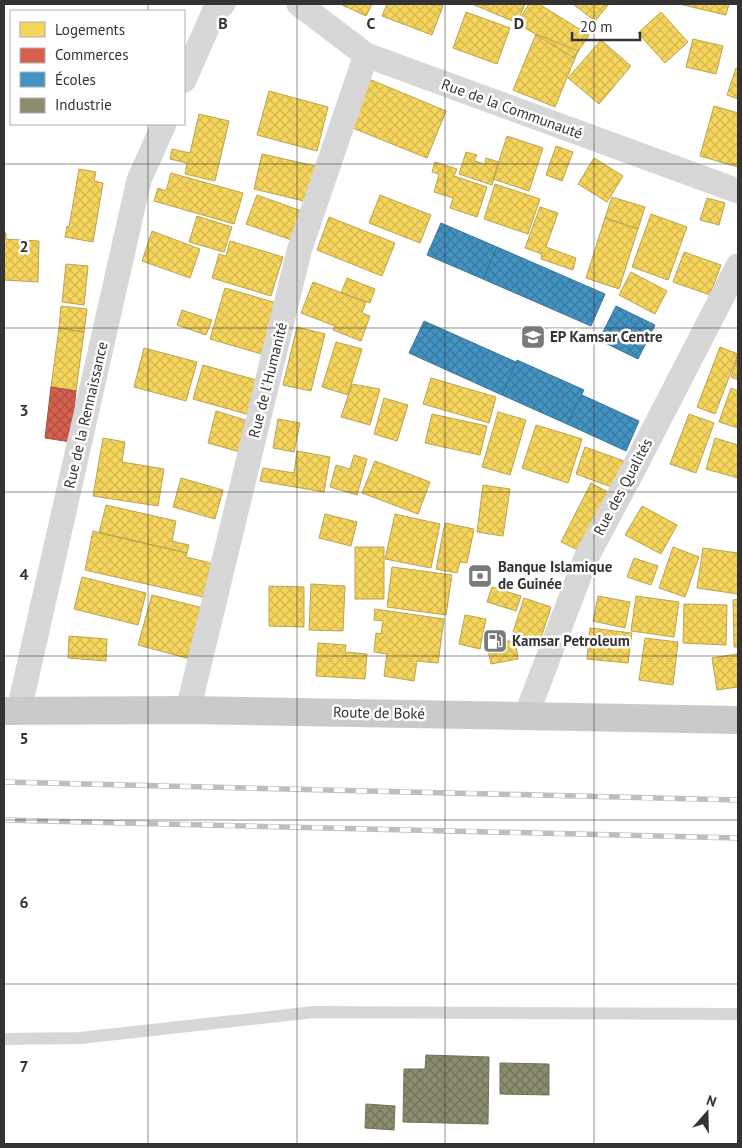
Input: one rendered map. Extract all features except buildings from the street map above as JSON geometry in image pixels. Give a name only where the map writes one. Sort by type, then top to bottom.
[{"type":"main road","name":"Route de Boké","points":[[9,709],[188,710],[738,720]]},
{"type":"street","points":[[185,78],[214,12],[223,4]]},
{"type":"street","name":"Rue de la Communauté","points":[[299,4],[366,55],[738,191]]},
{"type":"street","name":"Rue de l'Humanité","points":[[188,710],[300,251],[366,55]]},
{"type":"street","name":"Rue de la Rennaissance","points":[[9,709],[139,180],[164,125]]},
{"type":"street","name":"Rue des Qualités","points":[[526,716],[586,558],[738,266]]},
{"type":"lane","points":[[4,1039],[80,1038],[314,1012],[738,1014]]},
{"type":"railway","points":[[4,782],[738,800]]},
{"type":"railway","points":[[4,820],[738,838]]},
{"type":"place","name":"EP Kamsar Centre","points":[[533,337]]},
{"type":"place","name":"Banque Islamique de Guinée","points":[[480,576]]},
{"type":"place","name":"Kamsar Petroleum","points":[[495,641]]}]
